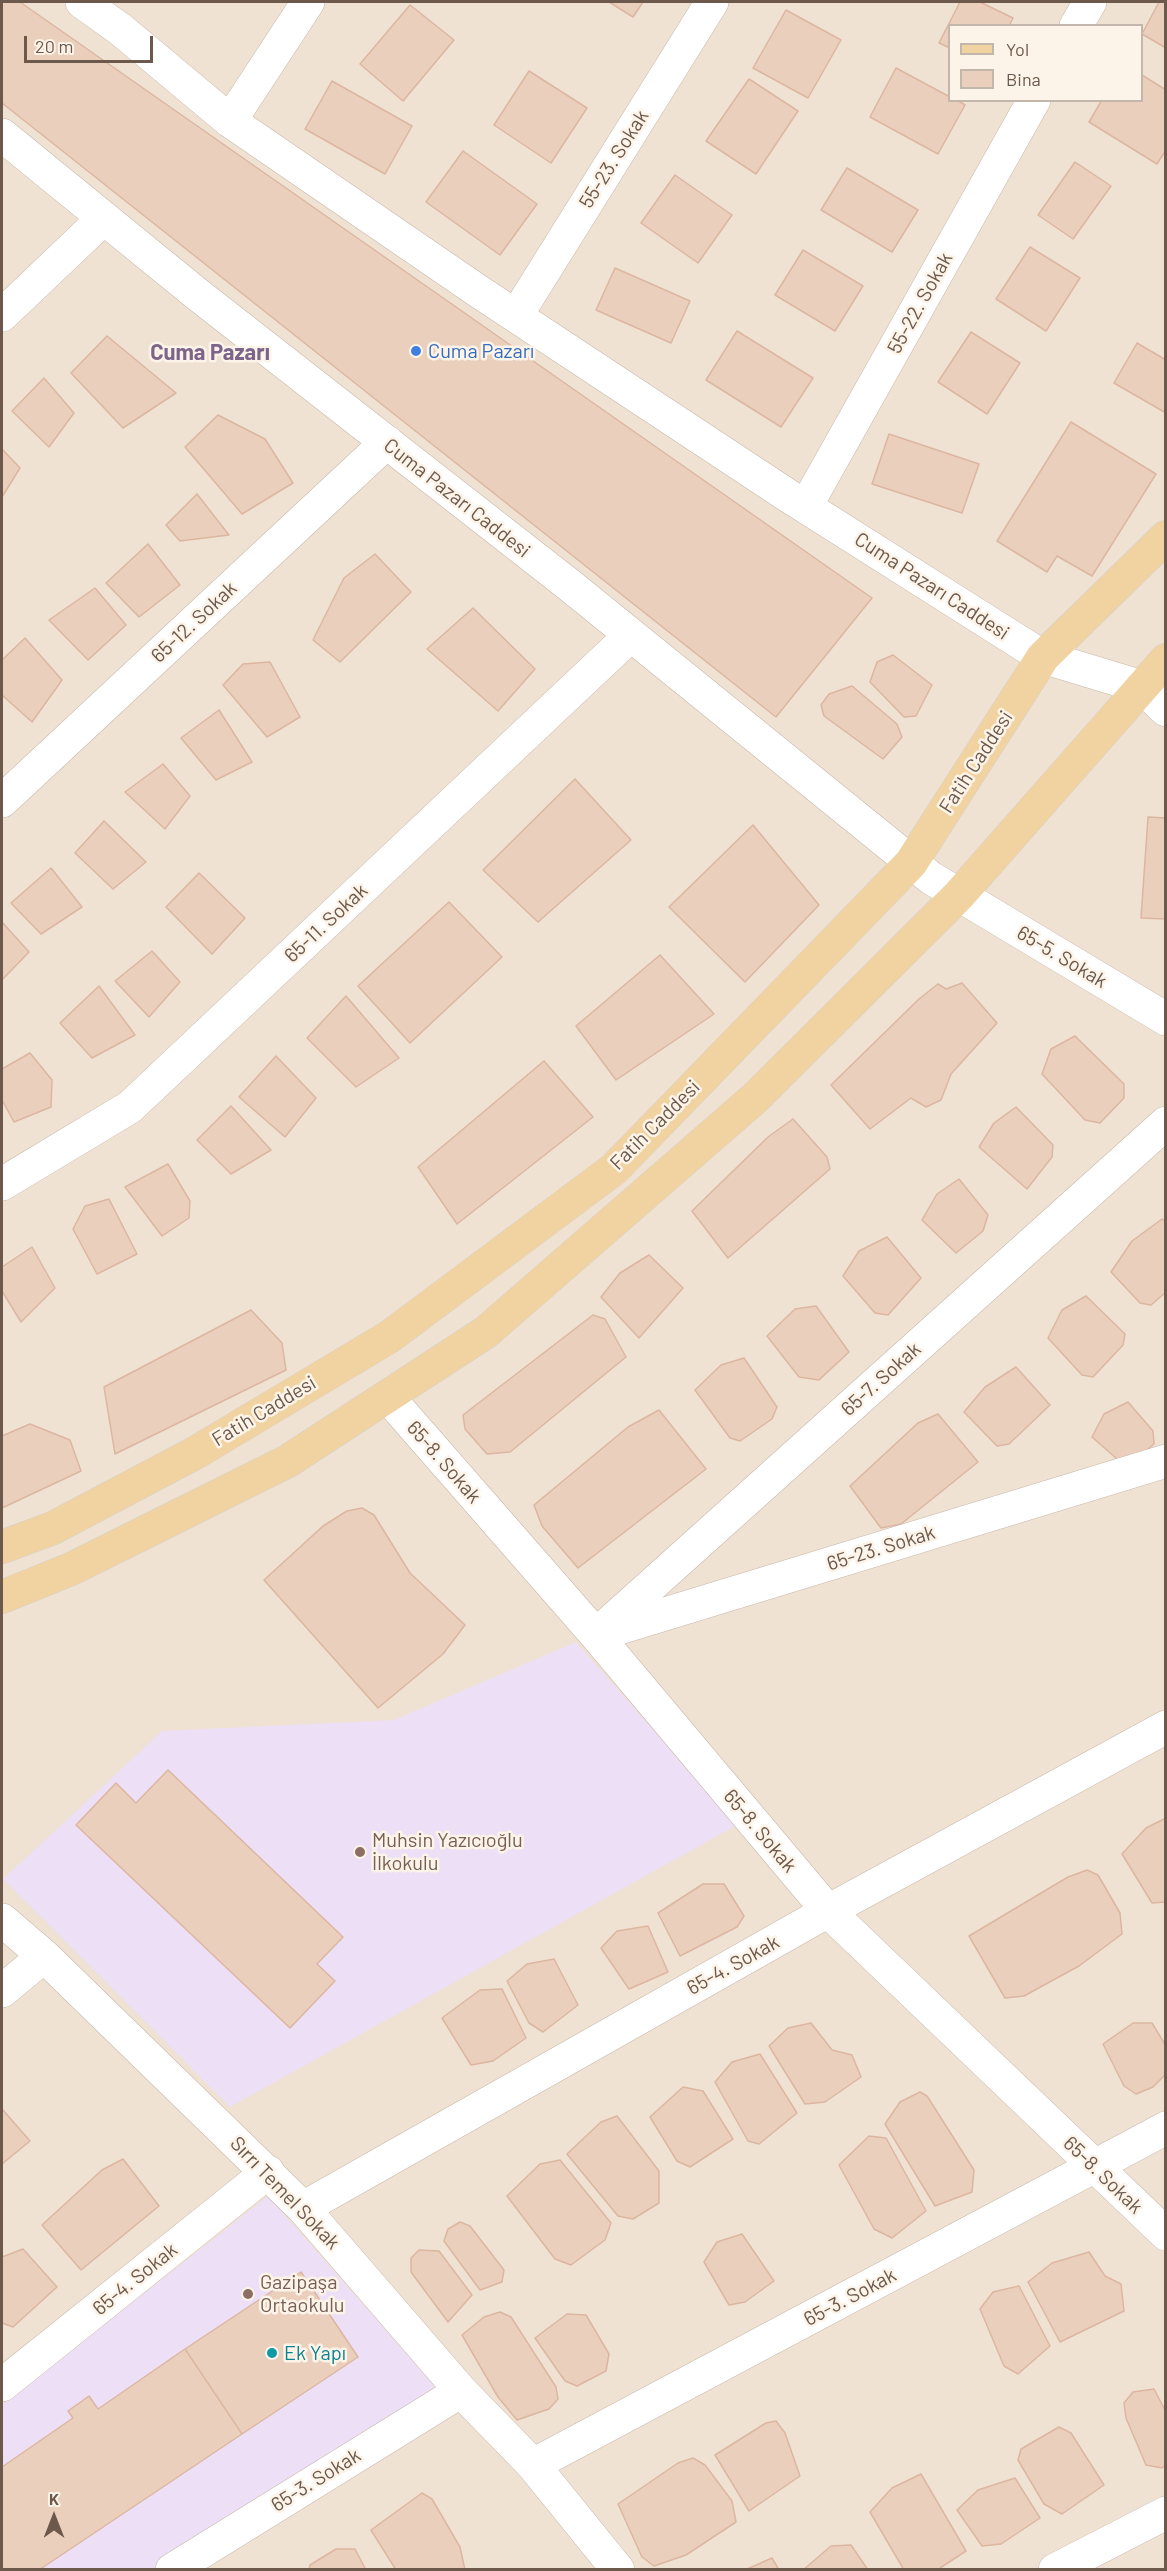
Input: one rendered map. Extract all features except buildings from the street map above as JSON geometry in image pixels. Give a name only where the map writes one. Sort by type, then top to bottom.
[{"type":"main road","name":"Fatih Caddesi","points":[[2,1547],[53,1528],[195,1453],[389,1337],[614,1169],[912,862],[1043,657],[1166,537]]},
{"type":"main road","points":[[2,1597],[71,1569],[288,1461],[486,1332],[755,1098],[959,895],[1166,660]]},
{"type":"street","name":"Cuma Pazarı Caddesi","points":[[82,2],[120,29],[230,121],[516,316],[787,495],[1043,657],[1142,687]]},
{"type":"street","points":[[230,121],[308,2]]},
{"type":"street","name":"55-23. Sokak","points":[[516,316],[712,2]]},
{"type":"street","points":[[1077,24],[1090,2]]},
{"type":"street","name":"55-22. Sokak","points":[[807,506],[1033,102]]},
{"type":"street","name":"Cuma Pazarı Caddesi","points":[[2,135],[197,294],[631,635],[912,862]]},
{"type":"street","points":[[2,315],[104,218]]},
{"type":"street","name":"65-12. Sokak","points":[[2,801],[387,442]]},
{"type":"street","name":"65-11. Sokak","points":[[2,1184],[130,1107],[631,635]]},
{"type":"street","points":[[1142,687],[1166,710]]},
{"type":"street","name":"65-5. Sokak","points":[[912,862],[931,878],[1166,1019]]},
{"type":"street","name":"65-7. Sokak","points":[[596,1635],[1166,1124]]},
{"type":"street","name":"65-8. Sokak","points":[[388,1397],[596,1635],[828,1911],[1166,2234]]},
{"type":"street","name":"65-23. Sokak","points":[[596,1635],[1166,1461]]},
{"type":"street","name":"65-4. Sokak","points":[[303,2208],[828,1911],[1166,1727]]},
{"type":"street","name":"Sırrı Temel Sokak","points":[[2,1920],[44,1956],[303,2208],[461,2391],[533,2465],[618,2570]]},
{"type":"street","points":[[2,1991],[44,1956]]},
{"type":"street","name":"65-3. Sokak","points":[[533,2465],[1166,2128]]},
{"type":"street","name":"65-4. Sokak","points":[[2,2385],[268,2172]]},
{"type":"street","name":"65-3. Sokak","points":[[172,2570],[461,2391]]},
{"type":"street","points":[[1055,2570],[1166,2513]]},
{"type":"shaded area","points":[[2,2],[1165,2],[1165,2569],[2,2569]]},
{"type":"shaded area","name":"Muhsin Yazıcıoğlu İlkokulu","points":[[576,1642],[737,1825],[230,2107],[3,1879],[162,1731],[394,1720]]},
{"type":"shaded area","name":"Gazipaşa Ortaokulu","points":[[268,2196],[441,2393],[153,2569],[2,2570],[2,2405]]},
{"type":"place","name":"Cuma Pazarı","points":[[416,351]]},
{"type":"place","name":"Muhsin Yazıcıoğlu İlkokulu","points":[[360,1852]]},
{"type":"place","name":"Gazipaşa Ortaokulu","points":[[248,2294]]},
{"type":"place","name":"Ek Yapı","points":[[272,2353]]},
{"type":"district","name":"Cuma Pazarı","points":[[210,353]]}]
